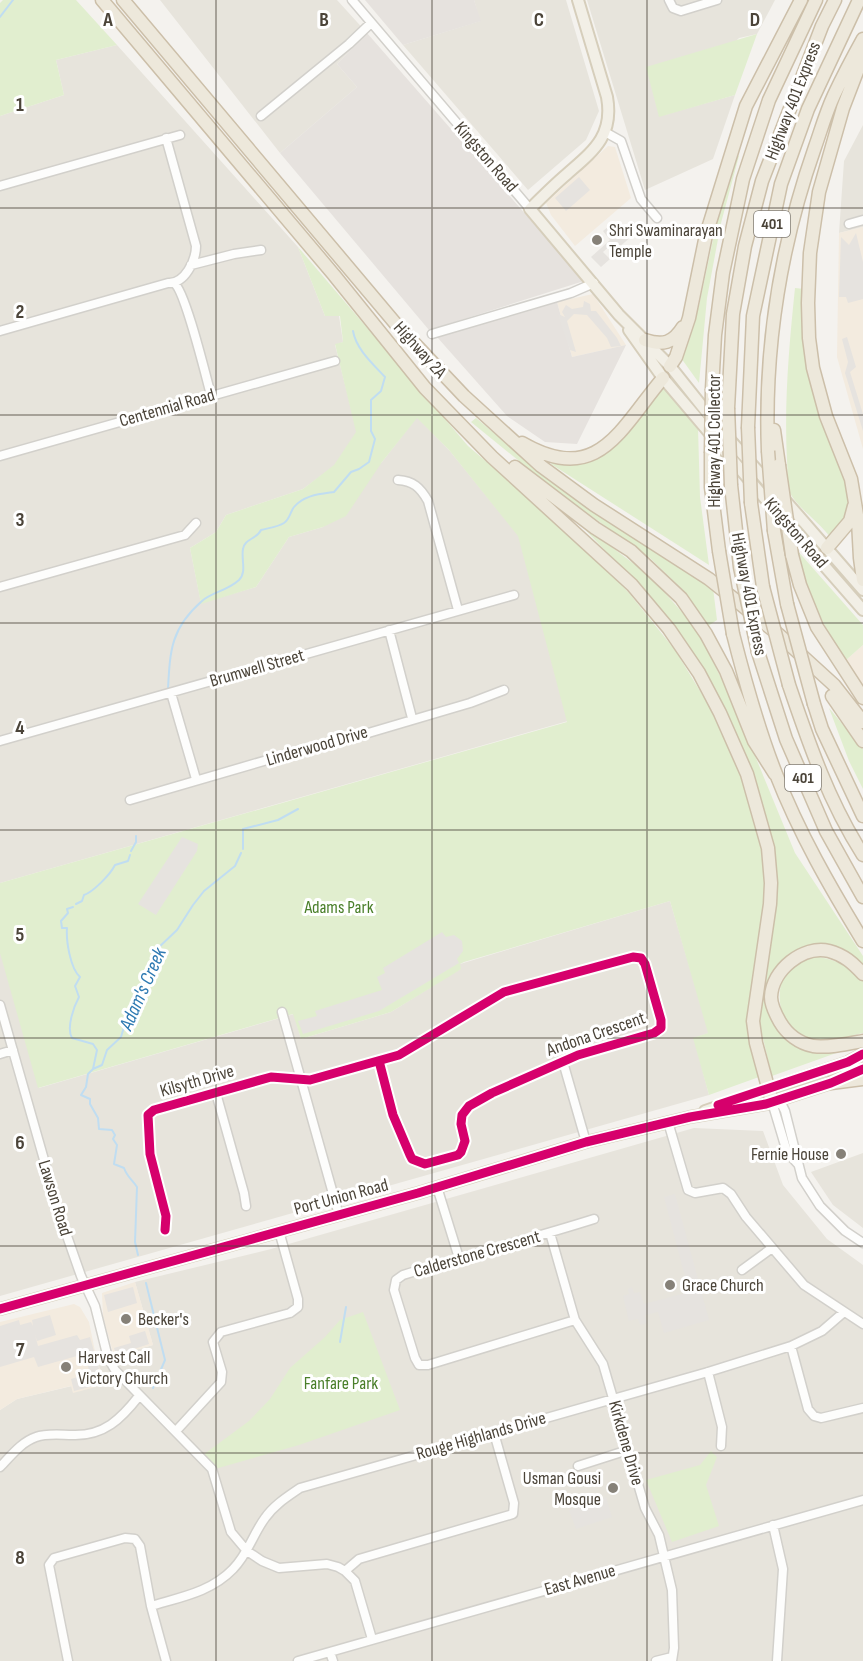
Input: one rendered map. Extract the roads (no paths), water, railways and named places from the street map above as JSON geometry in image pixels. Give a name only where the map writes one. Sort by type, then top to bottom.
[{"type":"highway","name":"Highway 2A","points":[[102,0],[425,388]]},
{"type":"highway","name":"Highway 2A","points":[[123,0],[395,322],[448,380],[487,418],[541,466],[594,505],[709,579],[778,634]]},
{"type":"highway","points":[[670,366],[676,357],[689,318],[706,235],[746,106],[801,0]]},
{"type":"highway","name":"Highway 401 Collector","points":[[816,0],[770,100],[742,179],[723,273],[715,335],[711,487],[733,634],[775,774],[822,874],[863,941]]},
{"type":"highway","name":"Highway 401 Express","points":[[835,0],[822,26],[762,181],[733,314],[728,408],[731,485],[740,567],[758,652],[786,739],[826,831],[863,897]]},
{"type":"highway","name":"Highway 401 Express","points":[[859,0],[807,109],[781,184],[753,316],[748,427],[751,503],[763,587],[789,685],[811,752],[845,827],[863,855]]},
{"type":"highway","name":"401","points":[[863,39],[833,97],[803,182],[782,269],[770,352],[766,410],[774,531],[787,604],[822,729],[863,816]]},
{"type":"highway","points":[[863,56],[843,108],[819,192],[810,252],[808,303],[813,368],[826,416],[851,479],[863,580]]},
{"type":"highway","points":[[645,340],[657,344],[670,341],[678,335],[689,318]]},
{"type":"highway","points":[[770,352],[778,465],[792,555],[800,585],[817,627],[863,698]]},
{"type":"highway","points":[[487,418],[535,450],[558,458],[574,460],[595,452],[615,438],[663,378]]},
{"type":"highway","points":[[425,388],[491,449],[595,528],[631,551],[681,598],[706,634],[721,662],[754,741],[775,774]]},
{"type":"highway","points":[[425,388],[492,457],[632,585],[669,629],[699,673],[720,713],[747,774],[768,848],[770,904],[753,1021],[756,1043],[772,1102]]},
{"type":"highway","points":[[827,548],[850,521],[855,502]]},
{"type":"highway","points":[[778,634],[834,685],[863,722]]},
{"type":"highway","points":[[778,634],[838,703],[863,741]]},
{"type":"highway","points":[[863,974],[849,960],[828,950],[807,953],[789,962],[776,978],[771,997],[775,1014],[785,1030],[796,1039],[813,1046],[863,1041]]},
{"type":"highway","points":[[831,1083],[863,1079]]},
{"type":"main road","points":[[530,209],[593,151],[605,132],[609,112],[607,97],[578,0]]},
{"type":"main road","name":"Kingston Road","points":[[530,209],[594,283],[663,378],[863,610]]},
{"type":"main road","name":"Kingston Road","points":[[619,315],[670,366],[721,430],[863,590]]},
{"type":"main road","points":[[663,378],[670,366]]},
{"type":"main road","points":[[817,558],[827,548]]},
{"type":"main road","name":"Port Union Road","points":[[690,1117],[720,1104],[848,1062],[863,1054]]},
{"type":"main road","name":"Port Union Road","points":[[0,1309],[339,1215],[586,1142],[690,1117],[772,1102],[831,1083],[863,1069]]},
{"type":"street","name":"Kingston Road","points":[[352,0],[530,209]]},
{"type":"street","points":[[669,0],[673,8],[681,10],[717,0]]},
{"type":"street","points":[[261,116],[349,44],[371,23]]},
{"type":"street","points":[[605,132],[621,141],[641,199],[657,218]]},
{"type":"street","points":[[0,186],[180,135]]},
{"type":"street","points":[[166,138],[196,246],[195,258],[191,265],[183,277],[174,284]]},
{"type":"street","points":[[849,224],[863,220]]},
{"type":"street","points":[[191,265],[261,250]]},
{"type":"street","points":[[0,331],[168,283],[174,284],[178,286],[185,303],[211,395]]},
{"type":"street","points":[[432,334],[571,293],[594,283]]},
{"type":"street","name":"Centennial Road","points":[[0,456],[334,361]]},
{"type":"street","points":[[398,480],[411,481],[424,493],[428,501],[458,610]]},
{"type":"street","points":[[0,587],[185,535],[196,523]]},
{"type":"street","name":"Brumwell Street","points":[[0,741],[514,595]]},
{"type":"street","points":[[389,630],[412,718]]},
{"type":"street","name":"Linderwood Drive","points":[[130,800],[196,779],[298,751],[317,748],[412,718],[470,703],[504,690]]},
{"type":"street","points":[[171,693],[196,779]]},
{"type":"street","name":"Andona Crescent","points":[[301,1080],[310,1080],[402,1054],[504,992],[633,957],[641,958],[645,964],[661,1020],[661,1028],[654,1034],[578,1054],[492,1093],[469,1106],[462,1115],[461,1124],[465,1141],[461,1152],[456,1156],[425,1164],[412,1159],[410,1155],[393,1115],[379,1061]]},
{"type":"street","name":"Lawson Road","points":[[0,1005],[61,1221],[100,1319],[108,1358],[115,1370],[139,1396],[212,1469],[231,1532],[247,1551]]},
{"type":"street","points":[[282,1012],[339,1215]]},
{"type":"street","points":[[0,1054],[13,1050]]},
{"type":"street","points":[[563,1062],[586,1142]]},
{"type":"street","name":"Kilsyth Drive","points":[[165,1230],[166,1216],[150,1155],[148,1115],[154,1110],[271,1077],[301,1080]]},
{"type":"street","points":[[216,1093],[246,1206]]},
{"type":"street","points":[[772,1102],[787,1152],[798,1165],[802,1179],[820,1206],[844,1231],[863,1243]]},
{"type":"street","points":[[668,1122],[688,1190],[695,1193],[723,1188],[731,1194],[746,1217],[804,1285],[863,1324]]},
{"type":"street","points":[[437,1186],[459,1258]]},
{"type":"street","name":"Calderstone Crescent","points":[[575,1320],[428,1365],[419,1365],[394,1290],[396,1280],[403,1275],[594,1219]]},
{"type":"street","points":[[176,1431],[221,1382],[222,1372],[213,1342],[221,1332],[290,1313],[298,1307],[298,1299],[279,1231]]},
{"type":"street","name":"Kirkdene Drive","points":[[550,1233],[575,1320],[603,1364],[645,1508],[659,1535],[672,1590],[672,1659]]},
{"type":"street","points":[[742,1270],[772,1248]]},
{"type":"street","name":"Rouge Highlands Drive","points":[[151,1606],[200,1592],[214,1585],[233,1569],[247,1551],[265,1517],[300,1488],[708,1372],[791,1346],[822,1331],[844,1312]]},
{"type":"street","points":[[791,1346],[808,1409],[814,1416],[821,1418],[863,1408]]},
{"type":"street","points":[[708,1372],[722,1427],[721,1446]]},
{"type":"street","points":[[0,1467],[24,1443],[36,1437],[52,1434],[81,1436],[100,1432],[117,1420],[139,1396]]},
{"type":"street","points":[[345,1571],[359,1559],[513,1514],[514,1503],[494,1433]]},
{"type":"street","points":[[578,1466],[628,1450]]},
{"type":"street","name":"East Avenue","points":[[298,1661],[331,1657],[372,1639],[863,1500]]},
{"type":"street","points":[[773,1525],[783,1569],[777,1661]]},
{"type":"street","points":[[68,1661],[49,1565],[54,1558],[125,1538],[135,1539],[141,1546],[151,1606],[166,1661]]},
{"type":"street","points":[[247,1551],[279,1568],[327,1564],[345,1571],[355,1581],[372,1639]]},
{"type":"street","points":[[656,1661],[672,1659]]},
{"type":"waterway","points":[[0,17],[13,0]]},
{"type":"waterway","name":"Adam's Creek","points":[[168,689],[171,651],[178,630],[202,601],[239,580],[243,573],[243,553],[246,543],[261,530],[288,520],[294,507],[302,500],[334,492],[351,472],[369,462],[375,439],[371,431],[371,400],[381,391],[385,377],[361,350],[353,331]]},
{"type":"waterway","points":[[243,849],[243,829],[278,820],[298,809]]},
{"type":"waterway","name":"Adam's Creek","points":[[131,851],[136,842],[136,836]]},
{"type":"waterway","name":"Adam's Creek","points":[[93,1069],[102,1065],[107,1050],[121,1037],[129,1010],[152,978],[157,949],[177,930],[204,891],[235,866],[241,853]]},
{"type":"waterway","name":"Adam's Creek","points":[[76,904],[101,883],[115,865],[128,861],[130,855]]},
{"type":"waterway","name":"Adam's Creek","points":[[73,907],[67,909],[68,913],[61,921],[62,928],[67,928],[71,961],[80,977],[75,986],[79,997],[71,1017],[70,1034],[72,1038],[93,1044],[97,1050],[93,1069],[88,1074],[86,1087],[81,1095],[90,1099],[90,1104],[98,1118],[99,1129],[112,1130],[115,1135],[113,1139],[117,1145],[114,1164],[124,1168],[137,1187],[135,1242],[138,1255]]},
{"type":"waterway","name":"Adam's Creek","points":[[146,1283],[165,1360],[153,1388]]},
{"type":"waterway","points":[[340,1342],[346,1307]]},
{"type":"place","name":"Shri Swaminarayan Temple","points":[[597,240]]},
{"type":"place","name":"Fernie House","points":[[841,1154]]},
{"type":"place","name":"Grace Church","points":[[670,1285]]},
{"type":"place","name":"Becker's","points":[[126,1319]]},
{"type":"place","name":"Harvest Call Victory Church","points":[[66,1367]]},
{"type":"place","name":"Usman Gousi Mosque","points":[[613,1488]]},
{"type":"park label","name":"Adams Park","points":[[339,907]]},
{"type":"park label","name":"Fanfare Park","points":[[341,1383]]}]
